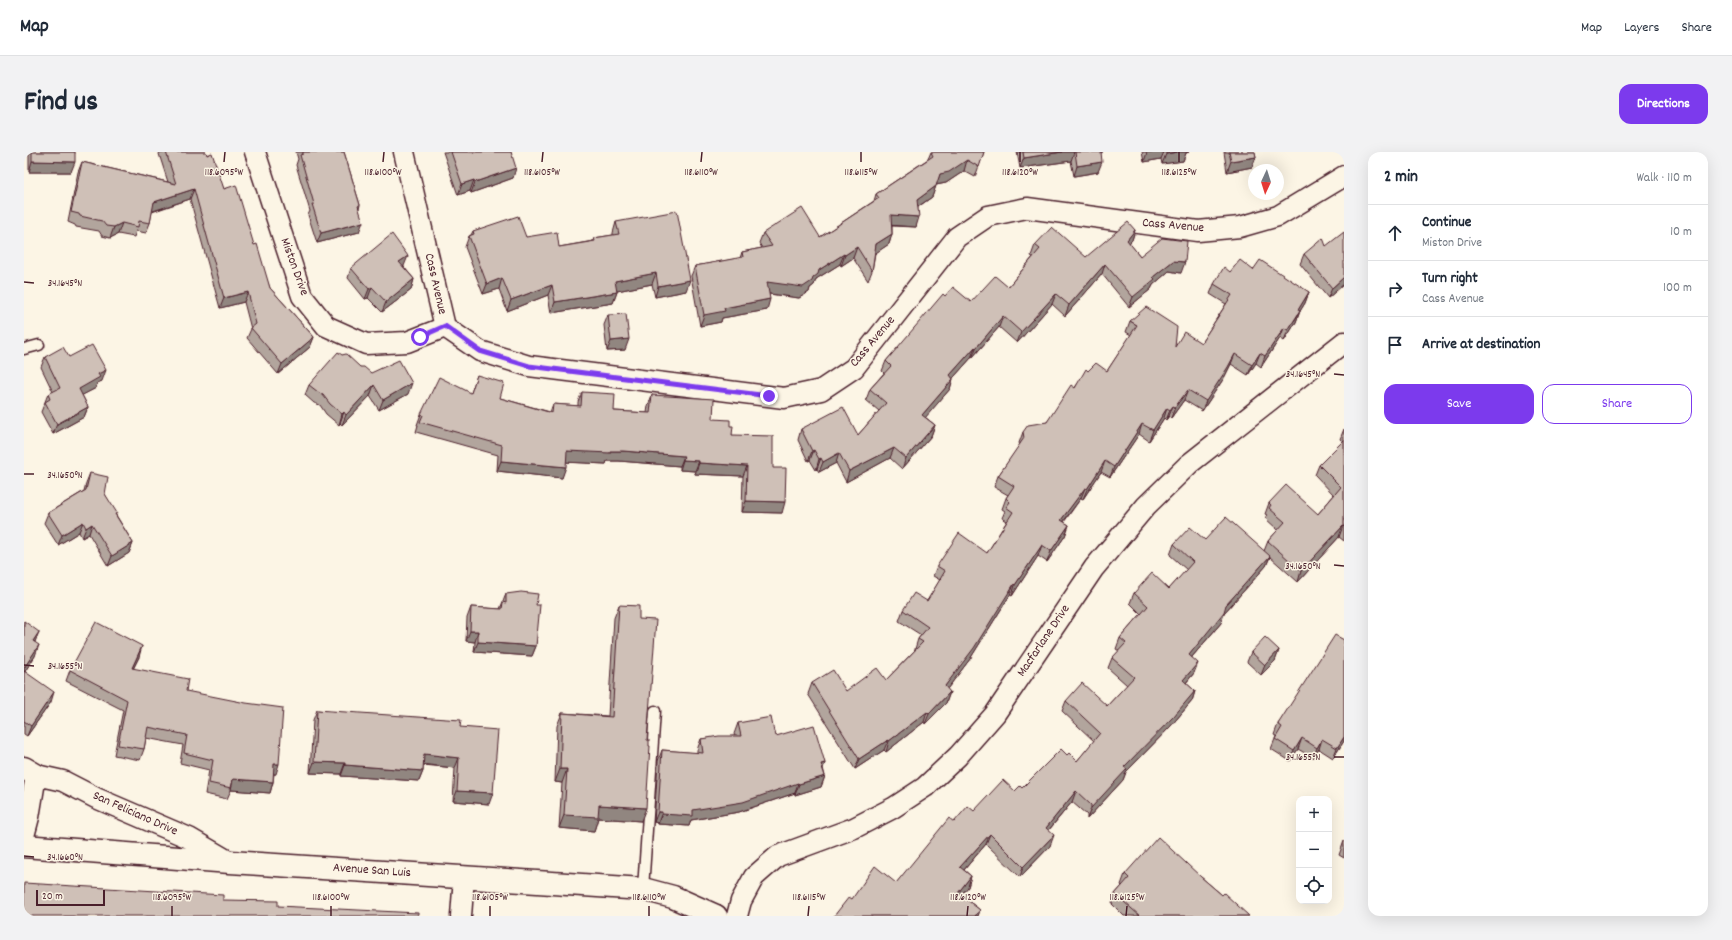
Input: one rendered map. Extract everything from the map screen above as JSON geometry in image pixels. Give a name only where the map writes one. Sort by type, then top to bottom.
[{"type":"street","name":"Miston Drive","points":[[255,152],[302,296],[326,326],[366,344],[407,342],[445,326]]},
{"type":"street","name":"Cass Avenue","points":[[404,152],[445,326],[480,351],[529,366],[784,398],[821,390],[854,368],[957,237],[988,216],[1027,208],[1198,231],[1233,228],[1278,216],[1344,176]]},
{"type":"street","name":"Macfarlane Drive","points":[[737,916],[741,902],[754,878],[778,856],[854,828],[893,808],[925,787],[958,756],[995,714],[1094,568],[1146,506],[1189,464],[1344,342]]},
{"type":"street","name":"San Feliciano Drive","points":[[24,836],[30,771],[63,780],[96,798],[189,838],[230,862]]},
{"type":"street","name":"Avenue San Luis","points":[[24,846],[230,862],[643,889],[673,897],[716,916]]},
{"type":"street","points":[[461,916],[464,877]]},
{"type":"lane","points":[[24,349],[39,345]]},
{"type":"lane","points":[[643,889],[656,711]]},
{"type":"building","points":[[32,152],[75,152],[75,162],[32,161]]},
{"type":"building","points":[[166,152],[206,152],[207,155],[212,153],[224,189],[236,185],[254,245],[257,244],[270,288],[314,337],[282,364],[251,328],[256,324],[248,292],[224,298],[194,189],[154,202],[150,223],[139,221],[138,227],[122,223],[114,227],[106,226],[102,221],[80,216],[79,214],[71,212],[82,162],[176,184]]},
{"type":"building","points":[[303,152],[344,152],[360,205],[358,206],[363,222],[321,233],[300,155],[303,154]]},
{"type":"building","points":[[451,152],[511,152],[516,168],[475,182],[474,180],[462,184]]},
{"type":"building","points":[[931,152],[984,152],[979,167],[967,160],[949,172],[940,174],[936,186],[917,200],[919,217],[891,215],[892,234],[876,244],[872,271],[857,247],[819,270],[818,274],[812,281],[803,287],[767,282],[770,299],[724,308],[725,311],[704,315],[695,266],[743,257],[742,252],[772,246],[763,233],[802,208],[820,237],[879,198],[876,194],[933,156]]},
{"type":"building","points":[[1023,152],[1062,152],[1024,158]]},
{"type":"building","points":[[1075,152],[1101,152],[1102,162],[1077,166]]},
{"type":"building","points":[[1166,152],[1177,152],[1166,154]]},
{"type":"building","points":[[1229,152],[1255,152],[1256,157],[1231,161]]},
{"type":"building","points":[[677,211],[690,280],[658,286],[656,273],[615,281],[617,292],[555,302],[552,285],[511,300],[502,278],[487,284],[469,236],[474,234],[473,231],[518,216],[526,237],[557,232],[559,247],[595,241],[594,238],[619,234],[616,222]]},
{"type":"building","points":[[1128,222],[1135,230],[1127,240],[1140,256],[1162,238],[1187,241],[1185,262],[1173,261],[1153,277],[1155,279],[1133,297],[1105,264],[1069,305],[1056,294],[1021,332],[1003,316],[976,348],[975,347],[950,375],[953,379],[922,415],[935,425],[906,458],[894,448],[849,471],[839,453],[823,462],[821,458],[819,459],[814,450],[812,451],[801,429],[843,407],[858,435],[886,403],[870,389],[891,366],[886,361],[943,294],[945,296],[953,287],[971,302],[995,276],[1008,287],[1040,249],[1035,245],[1052,227],[1086,257]]},
{"type":"building","points":[[1344,232],[1344,277],[1332,288],[1304,254],[1323,238],[1326,246]]},
{"type":"building","points":[[392,234],[408,256],[399,262],[414,279],[386,302],[372,287],[369,289],[351,268]]},
{"type":"building","points":[[1240,260],[1253,270],[1260,260],[1309,292],[1298,310],[1300,311],[1288,330],[1284,328],[1265,356],[1260,353],[1252,365],[1235,354],[1206,401],[1188,390],[1175,407],[1173,406],[1170,410],[1167,408],[1153,430],[1142,424],[1114,467],[1105,461],[1087,489],[1085,488],[1061,520],[1069,525],[1051,551],[1042,545],[1015,585],[1014,584],[974,648],[945,686],[950,692],[929,714],[927,712],[889,741],[888,740],[859,759],[812,683],[833,670],[846,691],[877,668],[886,680],[923,642],[918,639],[928,627],[903,610],[914,593],[927,601],[945,571],[937,566],[959,533],[987,553],[1013,512],[1006,507],[1010,502],[1006,498],[1014,486],[998,476],[1024,438],[1023,432],[1028,425],[1047,422],[1071,385],[1075,388],[1086,369],[1088,371],[1096,363],[1107,371],[1137,325],[1130,321],[1146,307],[1177,327],[1175,347],[1184,332],[1201,343],[1232,295],[1214,284],[1224,267],[1230,272]]},
{"type":"building","points":[[626,314],[629,339],[611,341],[608,315]]},
{"type":"building","points":[[92,345],[106,370],[98,374],[100,377],[79,389],[88,407],[57,424],[45,402],[50,399],[48,394],[60,388],[45,357],[63,347],[69,357]]},
{"type":"building","points":[[338,352],[342,355],[346,354],[360,367],[364,367],[371,373],[399,360],[412,383],[383,400],[374,385],[346,415],[344,412],[342,414],[330,404],[323,395],[309,385]]},
{"type":"building","points":[[477,375],[504,383],[500,398],[552,413],[553,404],[581,406],[582,392],[615,394],[614,411],[650,413],[652,395],[714,399],[713,419],[730,420],[730,426],[733,426],[732,435],[773,436],[773,468],[786,468],[785,502],[746,501],[747,466],[699,463],[699,461],[683,460],[684,456],[623,451],[610,451],[610,453],[567,451],[566,467],[501,461],[502,445],[420,422],[423,415],[421,414],[439,377],[471,393]]},
{"type":"building","points":[[1344,440],[1344,527],[1343,526],[1301,571],[1268,541],[1285,522],[1269,508],[1271,505],[1269,503],[1286,485],[1318,514],[1341,487],[1319,465]]},
{"type":"building","points":[[90,473],[108,477],[105,494],[117,513],[115,514],[133,543],[112,556],[92,524],[86,528],[83,522],[62,535],[48,513],[86,490]]},
{"type":"building","points":[[1226,517],[1270,556],[1226,605],[1224,612],[1189,655],[1198,663],[1183,680],[1195,691],[1174,716],[1124,767],[1127,769],[1091,808],[1091,805],[1076,791],[1046,828],[1054,835],[1023,867],[990,834],[960,867],[971,876],[958,893],[980,910],[975,916],[834,916],[849,897],[852,899],[875,866],[896,883],[949,818],[954,822],[968,806],[974,811],[1003,780],[1015,791],[1020,786],[1022,788],[1061,749],[1067,755],[1069,753],[1077,761],[1100,733],[1066,701],[1082,683],[1107,706],[1134,677],[1112,658],[1126,643],[1120,638],[1148,606],[1134,593],[1152,573],[1169,589],[1193,562],[1174,544],[1190,527],[1205,540]]},
{"type":"building","points":[[521,592],[538,594],[536,605],[540,605],[536,646],[478,642],[478,631],[470,631],[471,607],[502,609],[503,602],[506,603],[506,594]]},
{"type":"building","points":[[619,605],[639,606],[639,619],[656,620],[647,740],[649,740],[650,746],[646,808],[599,805],[598,817],[564,815],[567,769],[560,769],[562,713],[612,717]]},
{"type":"building","points":[[24,621],[39,632],[33,641],[39,645],[24,668]]},
{"type":"building","points":[[96,622],[142,646],[132,668],[188,679],[186,691],[246,703],[283,708],[279,764],[274,764],[273,782],[233,779],[231,788],[209,783],[213,760],[184,753],[187,735],[148,727],[144,749],[118,745],[127,700],[70,670]]},
{"type":"building","points":[[1335,635],[1344,640],[1344,737],[1337,748],[1322,739],[1317,748],[1302,738],[1294,751],[1275,739],[1282,727],[1278,724]]},
{"type":"building","points":[[1265,637],[1279,650],[1265,665],[1251,652]]},
{"type":"building","points":[[24,671],[54,692],[31,726],[24,721]]},
{"type":"building","points":[[317,710],[461,720],[460,727],[498,730],[493,793],[457,791],[459,758],[424,754],[423,771],[345,765],[345,763],[314,762]]},
{"type":"building","points":[[771,717],[776,736],[814,725],[825,763],[821,764],[825,776],[799,784],[798,783],[743,802],[693,810],[693,816],[662,814],[662,812],[658,812],[662,750],[703,753],[701,739],[719,736],[741,736],[738,723]]},
{"type":"building","points":[[1158,837],[1201,877],[1222,895],[1224,893],[1249,916],[1140,916],[1115,894],[1129,878],[1125,874]]},
{"type":"building","points":[[24,883],[223,895],[223,900],[278,901],[278,906],[418,913],[418,916],[24,916]]},
{"type":"route","points":[[420,337],[445,326],[480,351],[529,366],[769,396]]}]
